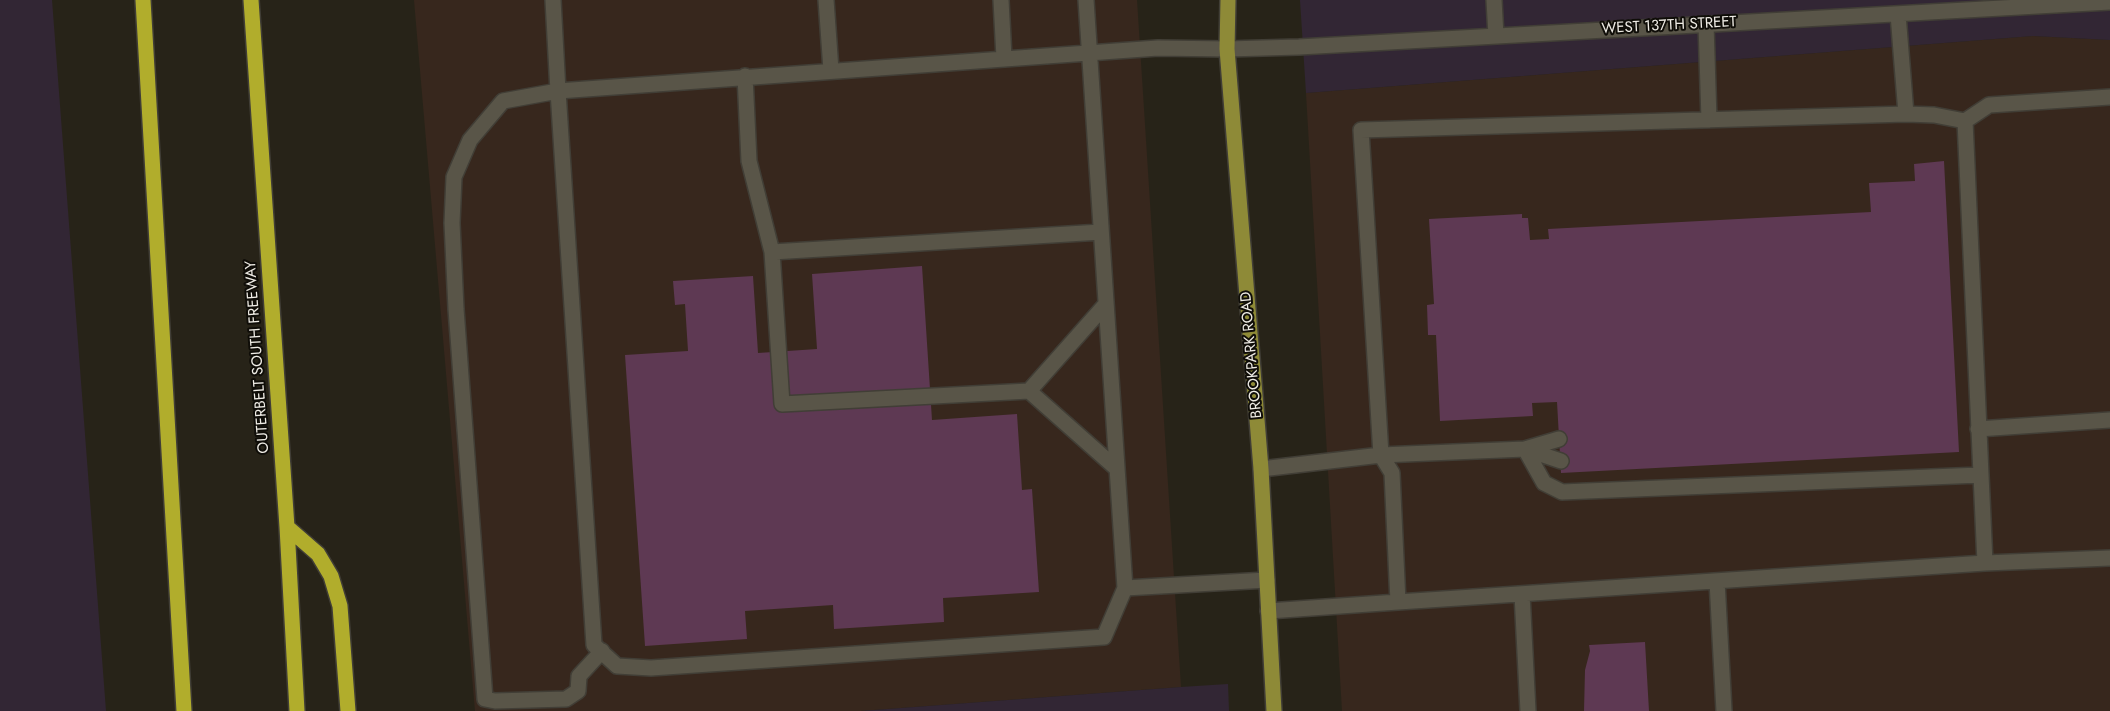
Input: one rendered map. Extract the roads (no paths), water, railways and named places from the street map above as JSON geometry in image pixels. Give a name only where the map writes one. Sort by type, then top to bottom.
[{"type":"highway","points":[[143,0],[184,711]]},
{"type":"highway","name":"OUTERBELT SOUTH FREEWAY","points":[[251,0],[287,527],[297,711]]},
{"type":"highway","points":[[287,527],[318,554],[331,576],[340,606],[348,711]]},
{"type":"main road","name":"BROOKPARK ROAD","points":[[1228,0],[1228,49],[1261,469],[1274,711]]},
{"type":"street","points":[[553,0],[594,645],[618,666],[651,668],[1104,637],[1125,588],[1086,0]]},
{"type":"street","points":[[826,0],[831,70]]},
{"type":"street","points":[[1001,0],[1004,58]]},
{"type":"street","points":[[1494,0],[1496,36]]},
{"type":"street","name":"WEST 137TH STREET","points":[[602,651],[579,676],[578,691],[566,699],[495,702],[485,699],[456,308],[452,223],[454,177],[470,140],[503,102],[558,91],[745,76],[1158,48],[1228,49],[1496,36],[1898,14],[1952,5],[2110,2]]},
{"type":"street","points":[[1898,14],[1906,114]]},
{"type":"street","points":[[1706,24],[1709,120]]},
{"type":"street","points":[[745,76],[749,161],[772,252],[782,404],[1029,391],[1117,469]]},
{"type":"street","points":[[1398,602],[1392,473],[1381,455],[1361,130],[1906,114],[1934,115],[1965,121],[1989,105],[2110,96]]},
{"type":"street","points":[[1965,121],[1985,563]]},
{"type":"street","points":[[772,252],[1101,232]]},
{"type":"street","points":[[1029,391],[1106,304]]},
{"type":"street","points":[[1978,429],[2110,420]]},
{"type":"street","points":[[1261,469],[1381,455],[1525,450],[1559,439]]},
{"type":"street","points":[[1525,450],[1544,483],[1562,492],[1980,475]]},
{"type":"street","points":[[1525,450],[1561,461]]},
{"type":"street","points":[[1268,611],[1985,563],[2110,558]]},
{"type":"street","points":[[1125,588],[1267,580]]},
{"type":"street","points":[[1717,581],[1724,711]]},
{"type":"street","points":[[1522,594],[1528,711]]}]
